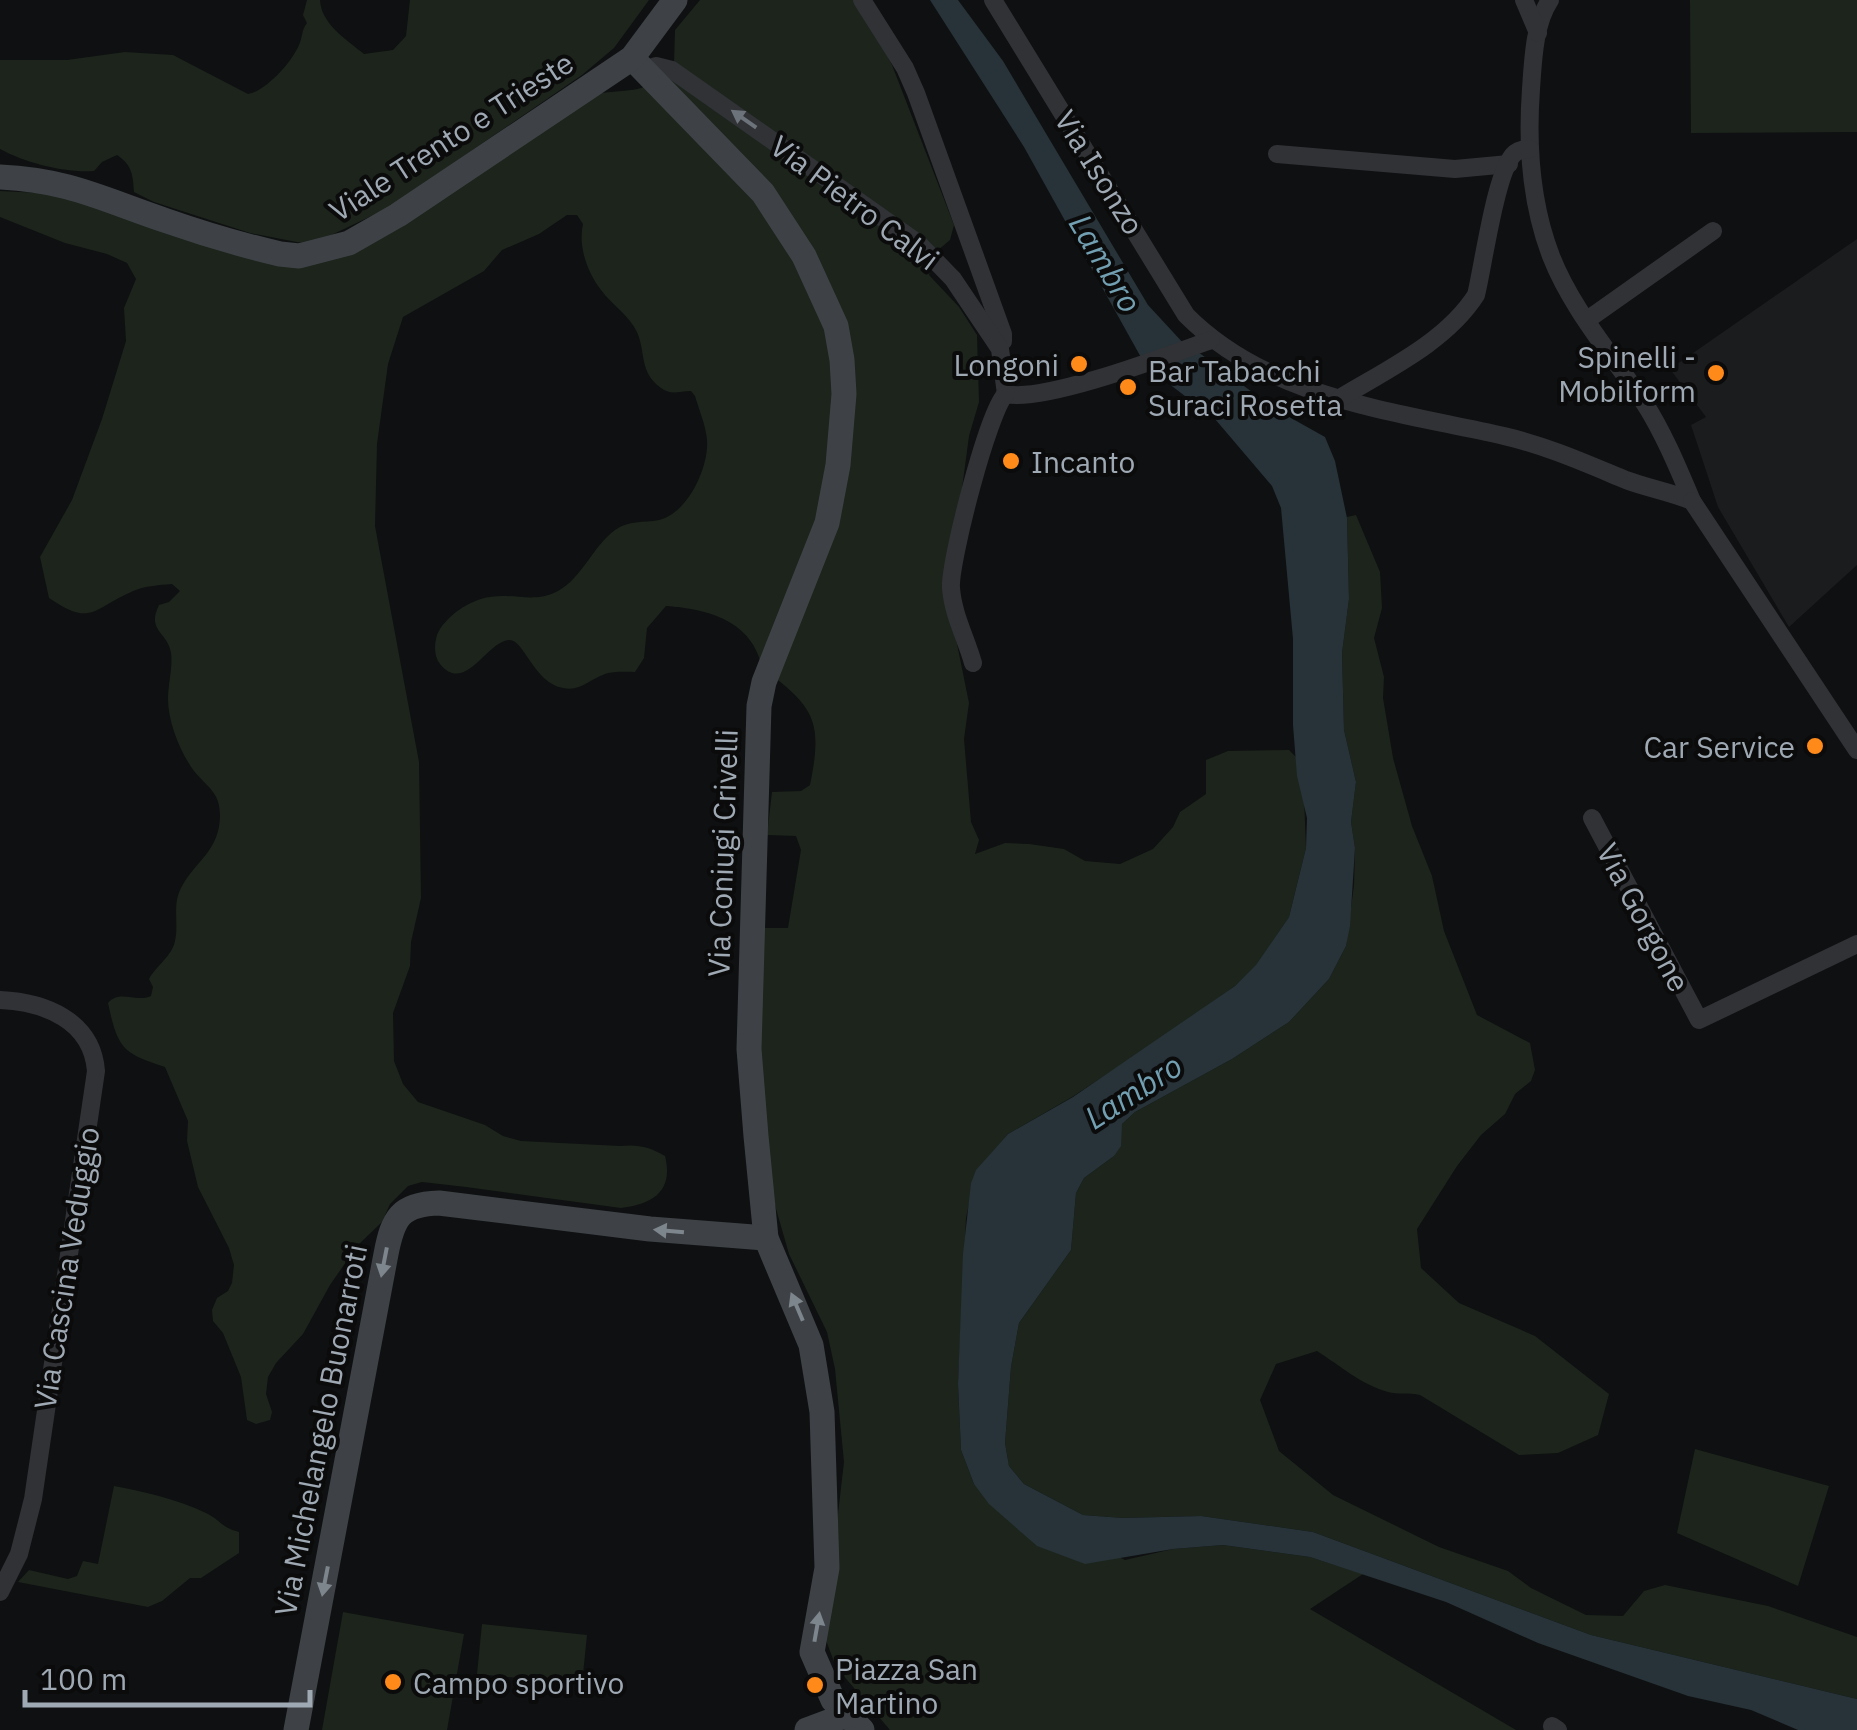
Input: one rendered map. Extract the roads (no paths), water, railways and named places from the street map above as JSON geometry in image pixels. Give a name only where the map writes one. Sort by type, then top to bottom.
[{"type":"street","name":"Viale Trento e Trieste","points":[[0,177],[39,178],[91,191],[241,245],[299,256],[349,243],[638,64],[650,35],[675,0]]},
{"type":"street","points":[[862,0],[905,68],[916,93],[1004,334],[1003,342],[997,344]]},
{"type":"street","name":"Via Isonzo","points":[[992,0],[1202,344]]},
{"type":"street","points":[[1524,0],[1538,33]]},
{"type":"street","points":[[1550,0],[1538,33],[1530,102],[1530,148],[1538,215],[1550,255],[1566,289],[1647,408],[1692,500],[1857,750]]},
{"type":"street","name":"Via Pietro Calvi","points":[[638,64],[672,70],[918,243],[952,278],[1000,349],[1006,394]]},
{"type":"street","name":"Via Coniugi Crivelli","points":[[638,64],[763,193],[804,256],[836,326],[842,360],[844,394],[838,465],[827,523],[764,682],[759,706],[749,1049],[766,1238],[800,1313],[817,1380],[824,1436],[828,1568],[812,1652],[833,1700],[854,1722]]},
{"type":"street","points":[[1340,398],[1438,335],[1469,306],[1476,295],[1498,191],[1508,164],[1515,153],[1530,148]]},
{"type":"street","points":[[1277,154],[1455,169],[1508,164]]},
{"type":"street","points":[[1587,320],[1713,231]]},
{"type":"street","points":[[972,663],[950,586],[968,497],[1000,398],[1006,394],[1020,397],[1041,392],[1202,344],[1278,376],[1388,414],[1503,435],[1562,451],[1630,481],[1692,500]]},
{"type":"street","name":"Via Gorgone","points":[[1592,818],[1699,1020],[1857,944]]},
{"type":"street","name":"Via Cascina Veduggio","points":[[0,1000],[44,1005],[64,1016],[90,1047],[96,1070],[33,1499],[19,1554],[0,1592]]},
{"type":"street","name":"Via Michelangelo Buonarroti","points":[[296,1730],[388,1241],[402,1212],[418,1203],[439,1203],[650,1230],[766,1238]]},
{"type":"street","points":[[807,1730],[854,1722]]},
{"type":"water","name":"Lambro","points":[[930,0],[958,0],[1003,61],[1148,305],[1185,345],[1143,361],[1024,147]]},
{"type":"water","name":"Lambro","points":[[1194,349],[1275,409],[1325,437],[1335,461],[1347,518],[1349,599],[1342,653],[1344,730],[1356,782],[1351,822],[1355,848],[1350,926],[1346,946],[1329,979],[1289,1022],[1232,1059],[1135,1112],[1122,1124],[1121,1146],[1114,1156],[1084,1178],[1076,1193],[1071,1250],[1019,1323],[1005,1443],[1009,1466],[1024,1484],[1083,1515],[1201,1516],[1313,1532],[1591,1635],[1857,1699],[1857,1730],[1798,1730],[1751,1710],[1688,1696],[1538,1643],[1446,1602],[1310,1557],[1223,1545],[1085,1564],[1037,1546],[989,1504],[974,1484],[961,1450],[958,1384],[963,1254],[976,1170],[1008,1134],[1073,1097],[1235,986],[1256,965],[1289,917],[1306,848],[1307,818],[1297,776],[1293,725],[1293,639],[1281,508],[1272,486],[1215,419],[1147,367]]},
{"type":"place","name":"Longoni","points":[[1079,364]]},
{"type":"place","name":"Spinelli - Mobilform","points":[[1716,373]]},
{"type":"place","name":"Bar Tabacchi Suraci Rosetta","points":[[1128,387]]},
{"type":"place","name":"Incanto","points":[[1011,461]]},
{"type":"place","name":"Car Service","points":[[1815,746]]},
{"type":"place","name":"Campo sportivo","points":[[393,1682]]},
{"type":"place","name":"Piazza San Martino","points":[[815,1685]]}]
